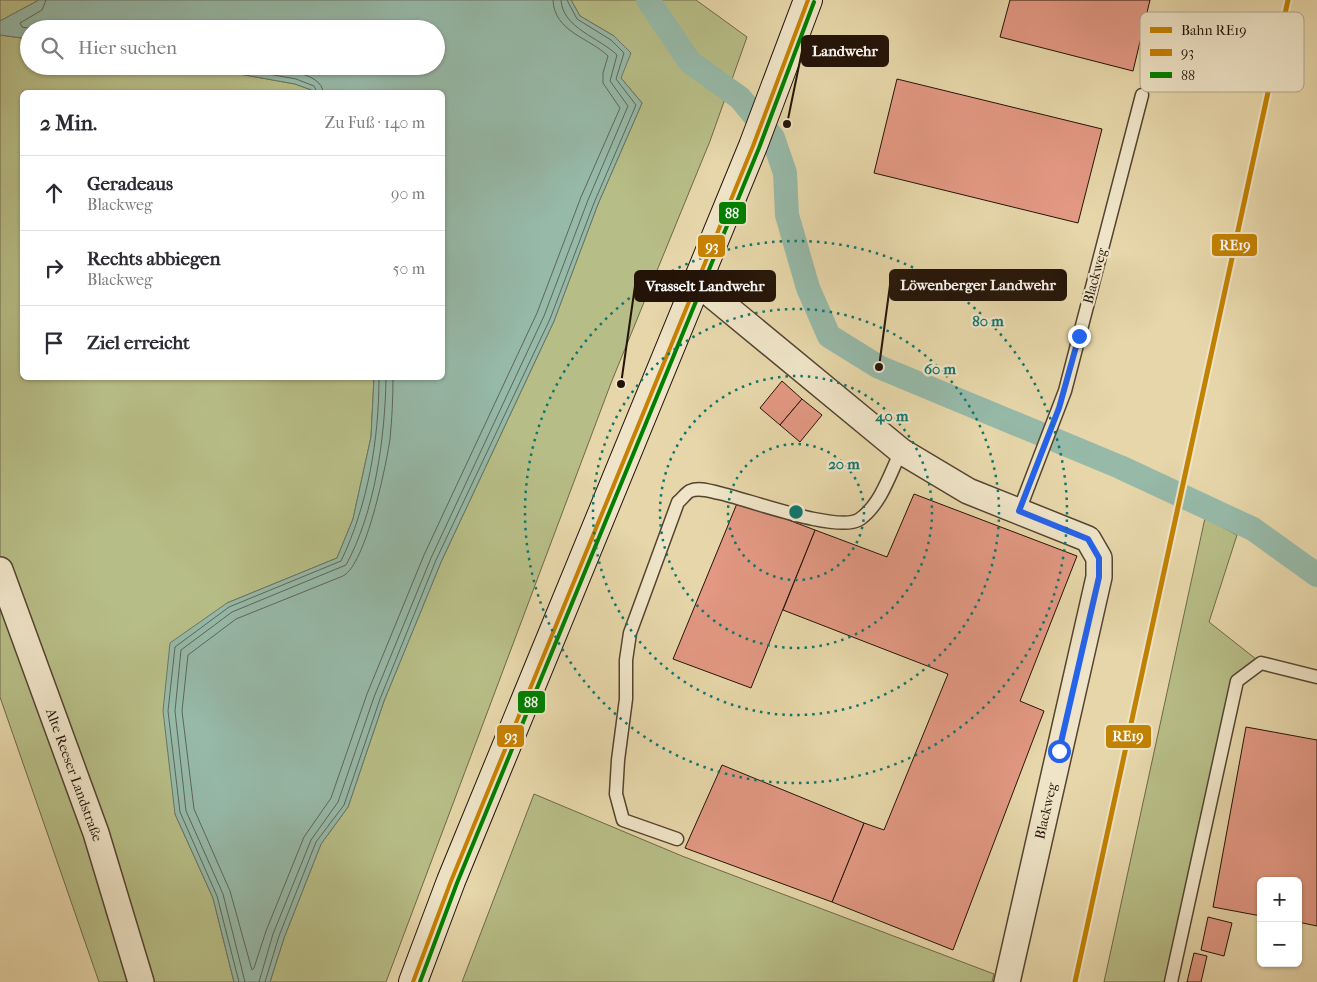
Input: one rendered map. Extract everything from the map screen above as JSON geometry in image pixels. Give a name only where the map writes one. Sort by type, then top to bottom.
[{"type":"main road","points":[[413,982],[451,882],[772,99],[808,0]]},
{"type":"street","name":"Blackweg","points":[[696,282],[901,451],[968,491],[1088,539],[1099,558],[1099,577],[1007,982]]},
{"type":"street","name":"Alte Reeser Landstraße","points":[[0,570],[96,833],[141,982]]},
{"type":"lane","name":"Blackweg","points":[[1019,511],[1059,408],[1142,95]]},
{"type":"lane","points":[[677,839],[623,820],[616,794],[618,760],[626,698],[626,660],[630,633],[678,502],[690,491],[702,489],[746,499],[824,522],[845,523],[859,520],[875,505],[901,451]]},
{"type":"lane","points":[[1171,982],[1237,681],[1261,663],[1317,678]]},
{"type":"green space","points":[[0,0],[39,0],[0,21]]},
{"type":"green space","points":[[571,0],[696,0],[747,37],[710,141],[611,383],[386,982],[270,982],[284,938],[321,844],[348,807],[384,701],[441,562],[554,321],[598,204],[642,103],[621,78],[614,36],[580,16]]},
{"type":"green space","points":[[0,35],[20,38],[20,75],[245,75],[295,84],[312,90],[20,90],[20,380],[374,380],[371,437],[353,519],[337,558],[227,603],[175,814],[213,898],[234,982],[99,982],[0,697]]},
{"type":"green space","points":[[1205,518],[1237,535],[1209,622],[1261,663],[1237,681],[1171,982],[1104,982]]},
{"type":"green space","points":[[534,794],[682,856],[994,974],[992,982],[462,982]]},
{"type":"water","points":[[39,0],[571,0],[580,16],[614,36],[631,53],[621,78],[642,103],[598,204],[554,321],[441,562],[384,701],[348,807],[321,844],[284,938],[270,982],[234,982],[213,898],[175,814],[163,711],[170,643],[227,603],[337,558],[353,519],[371,437],[374,380],[445,380],[445,90],[312,90],[295,84],[245,75],[445,75],[445,20],[20,20],[20,38],[0,35],[0,21]]},
{"type":"building","points":[[1010,0],[1150,0],[1147,12],[1140,12],[1140,42],[1133,71],[1000,37]]},
{"type":"building","points":[[897,79],[1102,129],[1078,223],[874,173]]},
{"type":"building","points":[[782,381],[802,399],[780,425],[760,408]]},
{"type":"building","points":[[802,399],[822,415],[800,442],[780,425]]},
{"type":"building","points":[[914,494],[1077,556],[1020,701],[1044,711],[953,950],[832,902],[864,823],[884,830],[948,674],[783,610],[815,530],[887,557]]},
{"type":"building","points":[[738,501],[815,530],[751,688],[673,659]]},
{"type":"building","points":[[1246,727],[1317,740],[1317,926],[1302,923],[1302,877],[1257,877],[1257,915],[1213,907]]},
{"type":"building","points":[[722,765],[864,823],[832,902],[685,848]]},
{"type":"building","points":[[1208,917],[1232,923],[1224,956],[1201,950]]},
{"type":"building","points":[[1194,953],[1207,956],[1201,982],[1187,982]]},
{"type":"waterway","points":[[648,0],[690,62],[740,98],[773,138],[785,173],[787,215],[808,288],[829,336],[879,367],[1120,467],[1253,529],[1317,575]]},
{"type":"rail line","name":"RE19","points":[[1285,12],[1288,0]]},
{"type":"rail line","name":"RE19","points":[[1075,982],[1268,92]]},
{"type":"transit line","name":"93","points":[[413,982],[451,881],[753,146],[808,0]]},
{"type":"transit line","name":"88","points":[[420,982],[457,883],[759,148],[814,2]]},
{"type":"place","name":"Landwehr","points":[[787,124]]},
{"type":"place","name":"Löwenberger Landwehr","points":[[879,367]]},
{"type":"place","name":"Vrasselt Landwehr","points":[[621,384]]},
{"type":"route","points":[[1059,751],[1099,577],[1099,558],[1088,539],[1019,511],[1065,391],[1079,336]]}]
